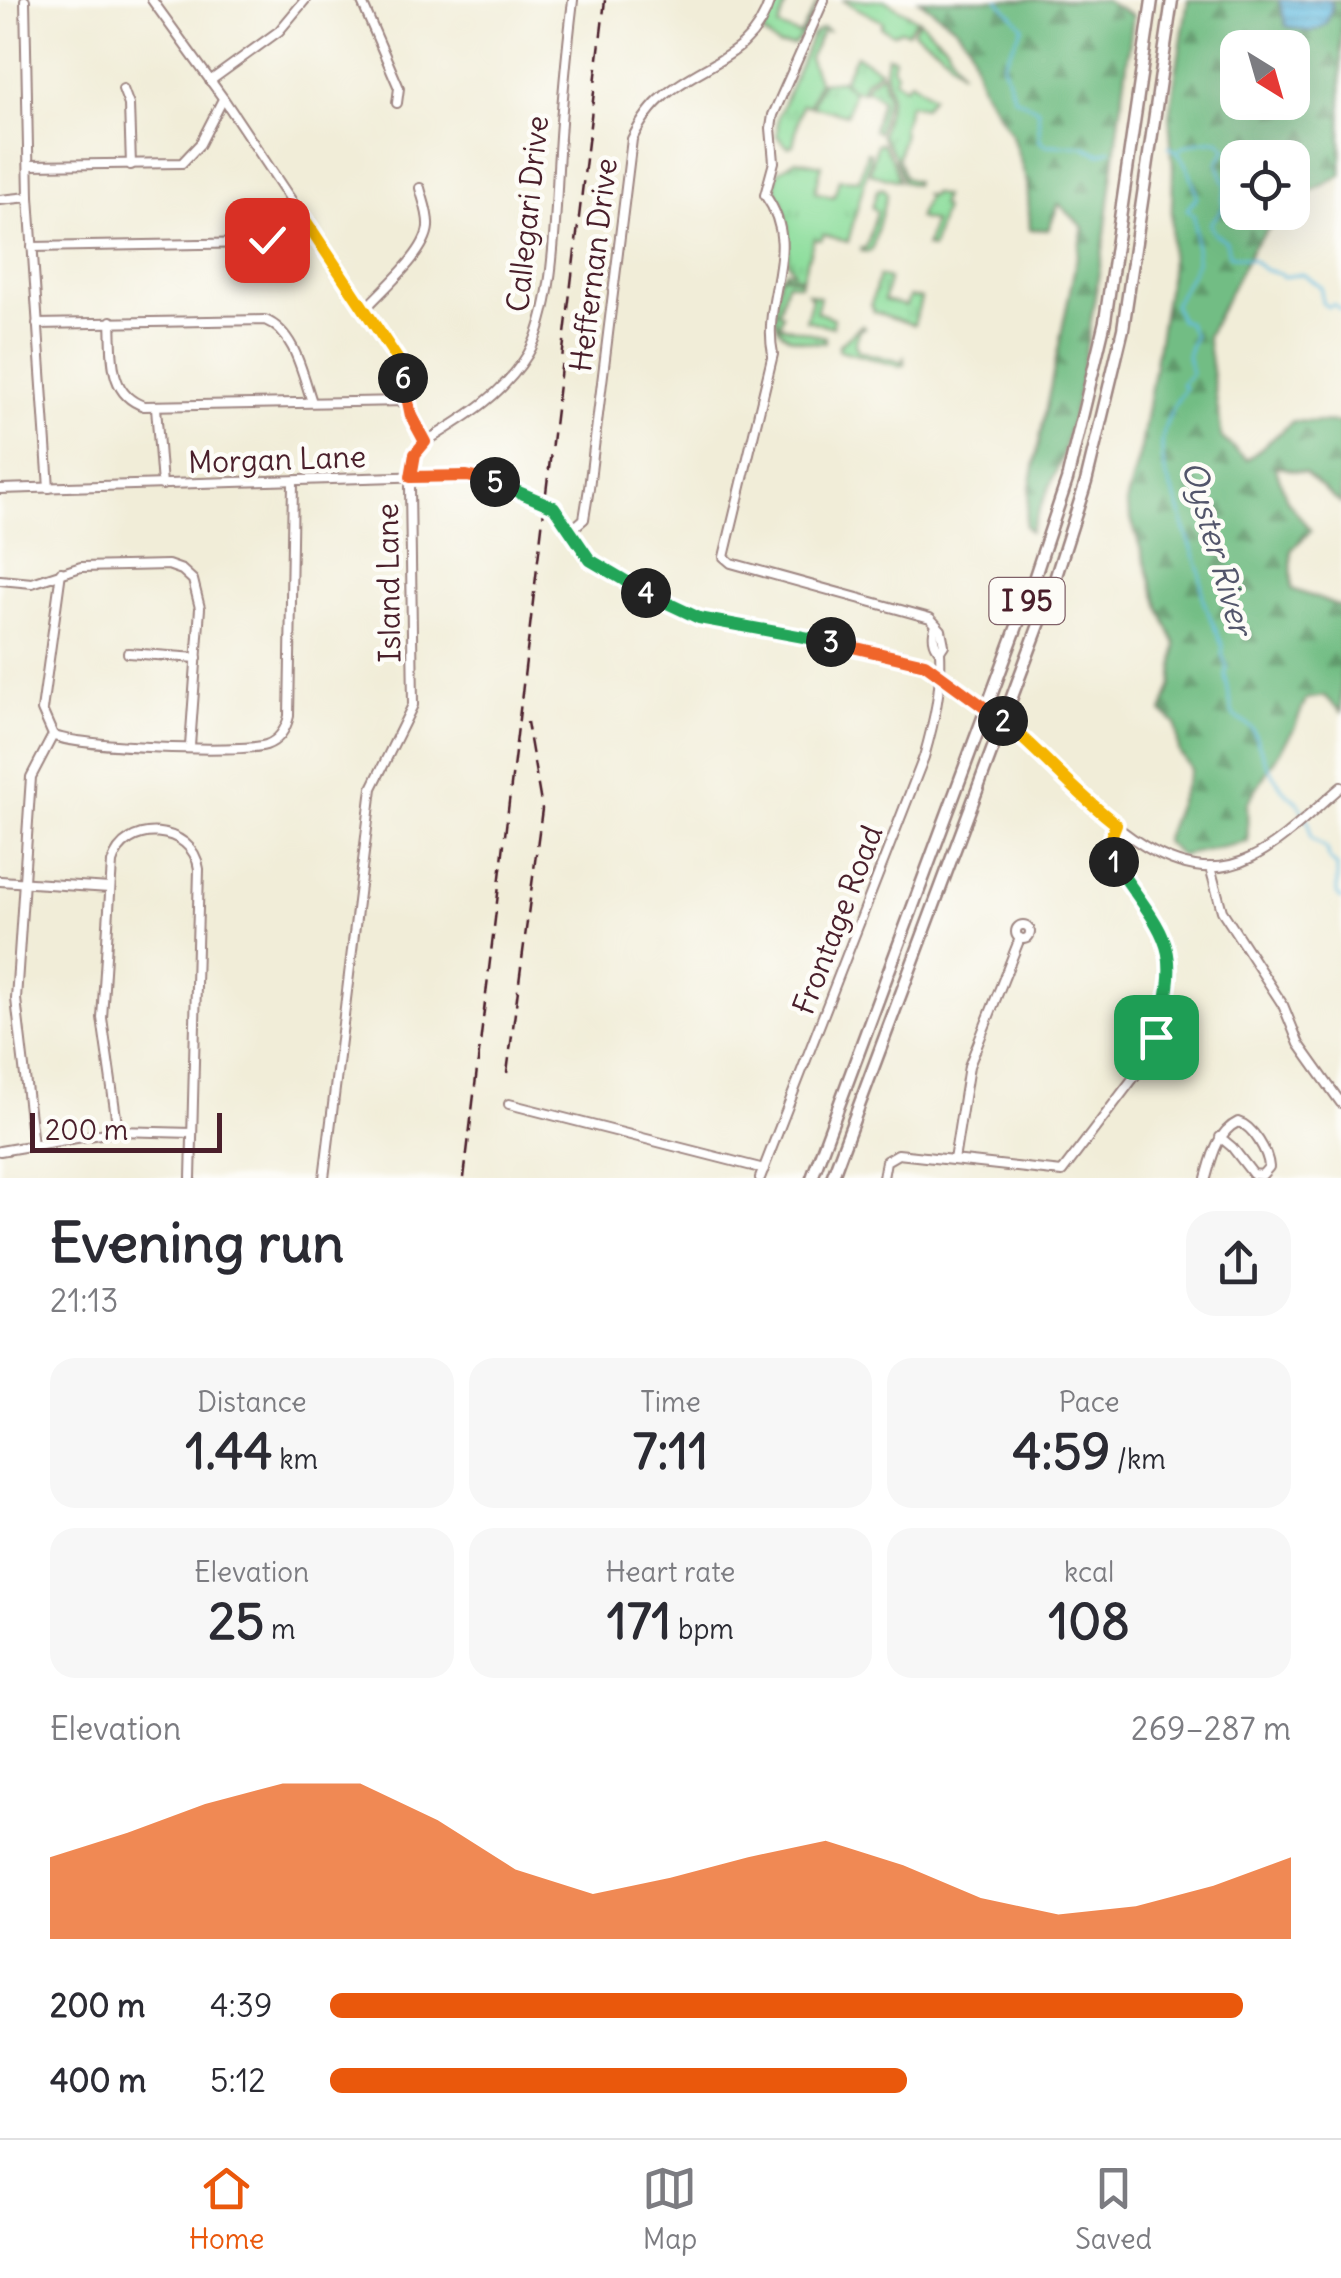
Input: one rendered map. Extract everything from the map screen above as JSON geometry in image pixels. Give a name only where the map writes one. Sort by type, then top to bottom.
[{"type":"highway","name":"I 95","points":[[812,1178],[1060,503],[1105,321],[1152,0]]},
{"type":"highway","name":"I 95","points":[[832,1178],[1052,587],[1086,482],[1125,317],[1172,0]]},
{"type":"street","points":[[25,0],[29,197],[49,488]]},
{"type":"street","points":[[152,0],[223,98],[398,360],[406,401],[425,442]]},
{"type":"street","points":[[210,80],[278,31],[304,0]]},
{"type":"street","points":[[361,0],[399,88],[397,103]]},
{"type":"street","name":"Callegari Drive","points":[[425,442],[495,395],[519,368],[538,330],[552,239],[573,0]]},
{"type":"street","name":"Heffernan Drive","points":[[570,531],[584,519],[590,488],[632,140],[664,95],[744,45],[764,18],[770,0]]},
{"type":"street","name":"Frontage Road","points":[[762,1174],[924,757],[944,645],[942,634],[930,618],[728,562],[724,555],[773,354],[772,324],[783,231],[765,195],[774,162],[772,121],[824,0]]},
{"type":"street","points":[[123,89],[129,105],[130,165]]},
{"type":"street","points":[[29,165],[182,163],[196,150],[223,98]]},
{"type":"street","points":[[364,309],[419,250],[428,233],[429,221],[420,188]]},
{"type":"street","points":[[0,200],[29,197]]},
{"type":"street","points":[[32,247],[262,242],[303,217]]},
{"type":"street","points":[[37,324],[265,320],[279,327],[288,338],[312,402]]},
{"type":"street","points":[[111,321],[114,376],[132,402],[156,406],[406,401]]},
{"type":"street","points":[[156,406],[162,486]]},
{"type":"street","name":"Island Lane","points":[[324,1178],[372,788],[412,705],[411,477],[415,454],[425,442]]},
{"type":"street","name":"Morgan Lane","points":[[0,490],[467,476],[500,484],[554,507],[583,553],[594,563],[690,615],[900,656],[942,673],[1021,736],[1074,792],[1116,824],[1173,862],[1210,868]]},
{"type":"street","points":[[61,572],[42,710],[53,735],[73,743],[190,746],[260,746],[276,740],[287,724],[294,483]]},
{"type":"street","points":[[0,580],[32,583],[81,567],[168,565],[194,580],[200,594],[190,746]]},
{"type":"street","points":[[128,654],[197,658]]},
{"type":"street","points":[[33,1145],[16,1007],[32,777],[53,735]]},
{"type":"street","points":[[1341,787],[1251,858],[1210,868],[1222,911],[1283,1006],[1299,1044],[1341,1103]]},
{"type":"street","points":[[882,1178],[891,1155],[954,1160],[1024,1174],[1057,1173],[1068,1167],[1144,1064],[1161,1020],[1172,972],[1171,956],[1164,936],[1110,856],[1108,842],[1116,824]]},
{"type":"street","points":[[118,1130],[102,1018],[114,856],[122,843],[133,836],[171,835],[188,845],[197,859],[191,1178]]},
{"type":"street","points":[[0,881],[110,888]]},
{"type":"street","points":[[954,1160],[969,1066],[1020,938]]},
{"type":"street","points":[[509,1104],[762,1174]]},
{"type":"street","points":[[1206,1178],[1220,1137],[1233,1124],[1247,1125],[1269,1160],[1268,1170],[1262,1175],[1253,1174],[1220,1137]]},
{"type":"street","points":[[0,1150],[118,1130],[192,1133]]},
{"type":"green space","points":[[776,0],[787,0],[779,27],[800,35],[819,0],[803,35],[794,45],[779,46],[763,34]]},
{"type":"green space","points":[[842,0],[884,0],[917,19],[907,33],[901,30],[893,34],[881,27],[883,22]]},
{"type":"green space","points":[[919,0],[1104,0],[1133,16],[1103,249],[1079,391],[1061,460],[1030,532],[1025,526],[1030,487],[1083,227],[1059,204],[1048,230],[1030,229],[1027,182],[1012,136],[982,87],[969,44],[956,27]]},
{"type":"green space","points":[[1188,0],[1341,0],[1341,176],[1310,192],[1310,140],[1220,140],[1220,230],[1268,230],[1253,247],[1207,336],[1222,438],[1247,460],[1293,421],[1341,423],[1341,504],[1305,473],[1275,466],[1287,500],[1311,531],[1291,550],[1292,589],[1341,607],[1341,712],[1325,696],[1306,699],[1294,729],[1247,803],[1248,842],[1180,856],[1164,841],[1191,769],[1179,752],[1176,724],[1162,712],[1172,684],[1176,645],[1159,607],[1126,503],[1141,448],[1170,273],[1173,168],[1169,116]]},
{"type":"green space","points":[[919,20],[947,46],[962,73],[939,49],[913,31]]},
{"type":"green space","points":[[823,28],[828,31],[822,32],[809,58],[819,82],[809,106],[802,104],[793,145],[788,147],[777,136],[778,117],[813,34]]},
{"type":"green space","points":[[856,55],[880,70],[865,81],[861,92],[849,88],[843,80]]},
{"type":"green space","points":[[887,56],[894,58],[894,79],[905,87],[910,81],[932,96],[924,107],[909,104],[902,130],[898,158],[905,178],[915,181],[914,185],[903,182],[894,155],[881,135],[890,97],[885,70]]},
{"type":"green space","points":[[882,73],[887,96],[878,132],[873,130],[881,99],[869,90],[864,91]]},
{"type":"green space","points":[[841,80],[853,92],[847,115],[812,106],[821,82]]},
{"type":"green space","points":[[882,143],[899,181],[870,173],[877,144]]},
{"type":"green space","points":[[867,152],[870,161],[848,242],[824,235],[821,240],[814,239],[802,278],[784,274],[786,270],[794,272],[788,262],[788,226],[782,199],[777,196],[778,172],[796,160],[822,165],[815,192],[834,197],[839,179],[859,180]]},
{"type":"green space","points":[[883,188],[887,194],[872,249],[861,251],[866,248],[877,211],[872,208],[877,190]]},
{"type":"green space","points":[[925,195],[943,196],[940,206],[944,208],[932,248],[926,247],[933,222],[918,218]]},
{"type":"green space","points":[[781,275],[801,280],[800,285],[787,282],[779,312],[783,314],[780,325],[825,337],[825,342],[793,338],[779,328],[775,312]]},
{"type":"green space","points":[[879,276],[889,279],[884,300],[906,306],[909,297],[921,298],[914,325],[874,312],[871,304]]},
{"type":"green space","points":[[808,293],[820,297],[816,312],[833,318],[833,327],[806,320],[812,298]]},
{"type":"green space","points":[[862,325],[855,344],[858,351],[901,362],[904,358],[904,365],[839,350],[839,345]]},
{"type":"water","points":[[1279,0],[1329,0],[1333,4],[1327,23],[1318,29],[1310,32],[1286,26]]},
{"type":"waterway","name":"Oyster River","points":[[998,0],[1023,26],[1003,64],[1014,97],[1038,109],[1040,141],[1045,145],[1082,146],[1100,154],[1111,150]]},
{"type":"waterway","points":[[1178,150],[1213,141],[1219,141],[1226,149],[1217,163],[1226,186],[1224,207],[1210,224],[1214,233],[1226,241],[1229,255],[1253,260],[1282,277],[1303,274],[1321,287],[1322,303],[1341,310]]},
{"type":"waterway","name":"Oyster River","points":[[1169,147],[1184,161],[1196,191],[1197,197],[1187,209],[1194,215],[1197,262],[1174,305],[1180,320],[1187,322],[1194,336],[1187,356],[1192,373],[1182,384],[1185,388],[1166,423],[1162,459],[1200,570],[1203,600],[1223,647],[1233,715],[1252,728],[1266,763],[1309,823],[1311,838],[1326,848],[1337,866],[1337,894],[1341,899]]},
{"type":"railway","points":[[464,1178],[605,0]]},
{"type":"railway","points":[[507,1073],[542,809],[527,722]]},
{"type":"route","points":[[267,240],[303,217],[398,360],[406,401],[425,442],[415,454],[411,477],[480,478],[554,507],[590,560],[676,610],[716,622],[925,664],[942,673],[1038,751],[1074,792],[1116,824],[1108,842],[1110,856],[1168,945],[1172,972],[1156,1037]]}]
